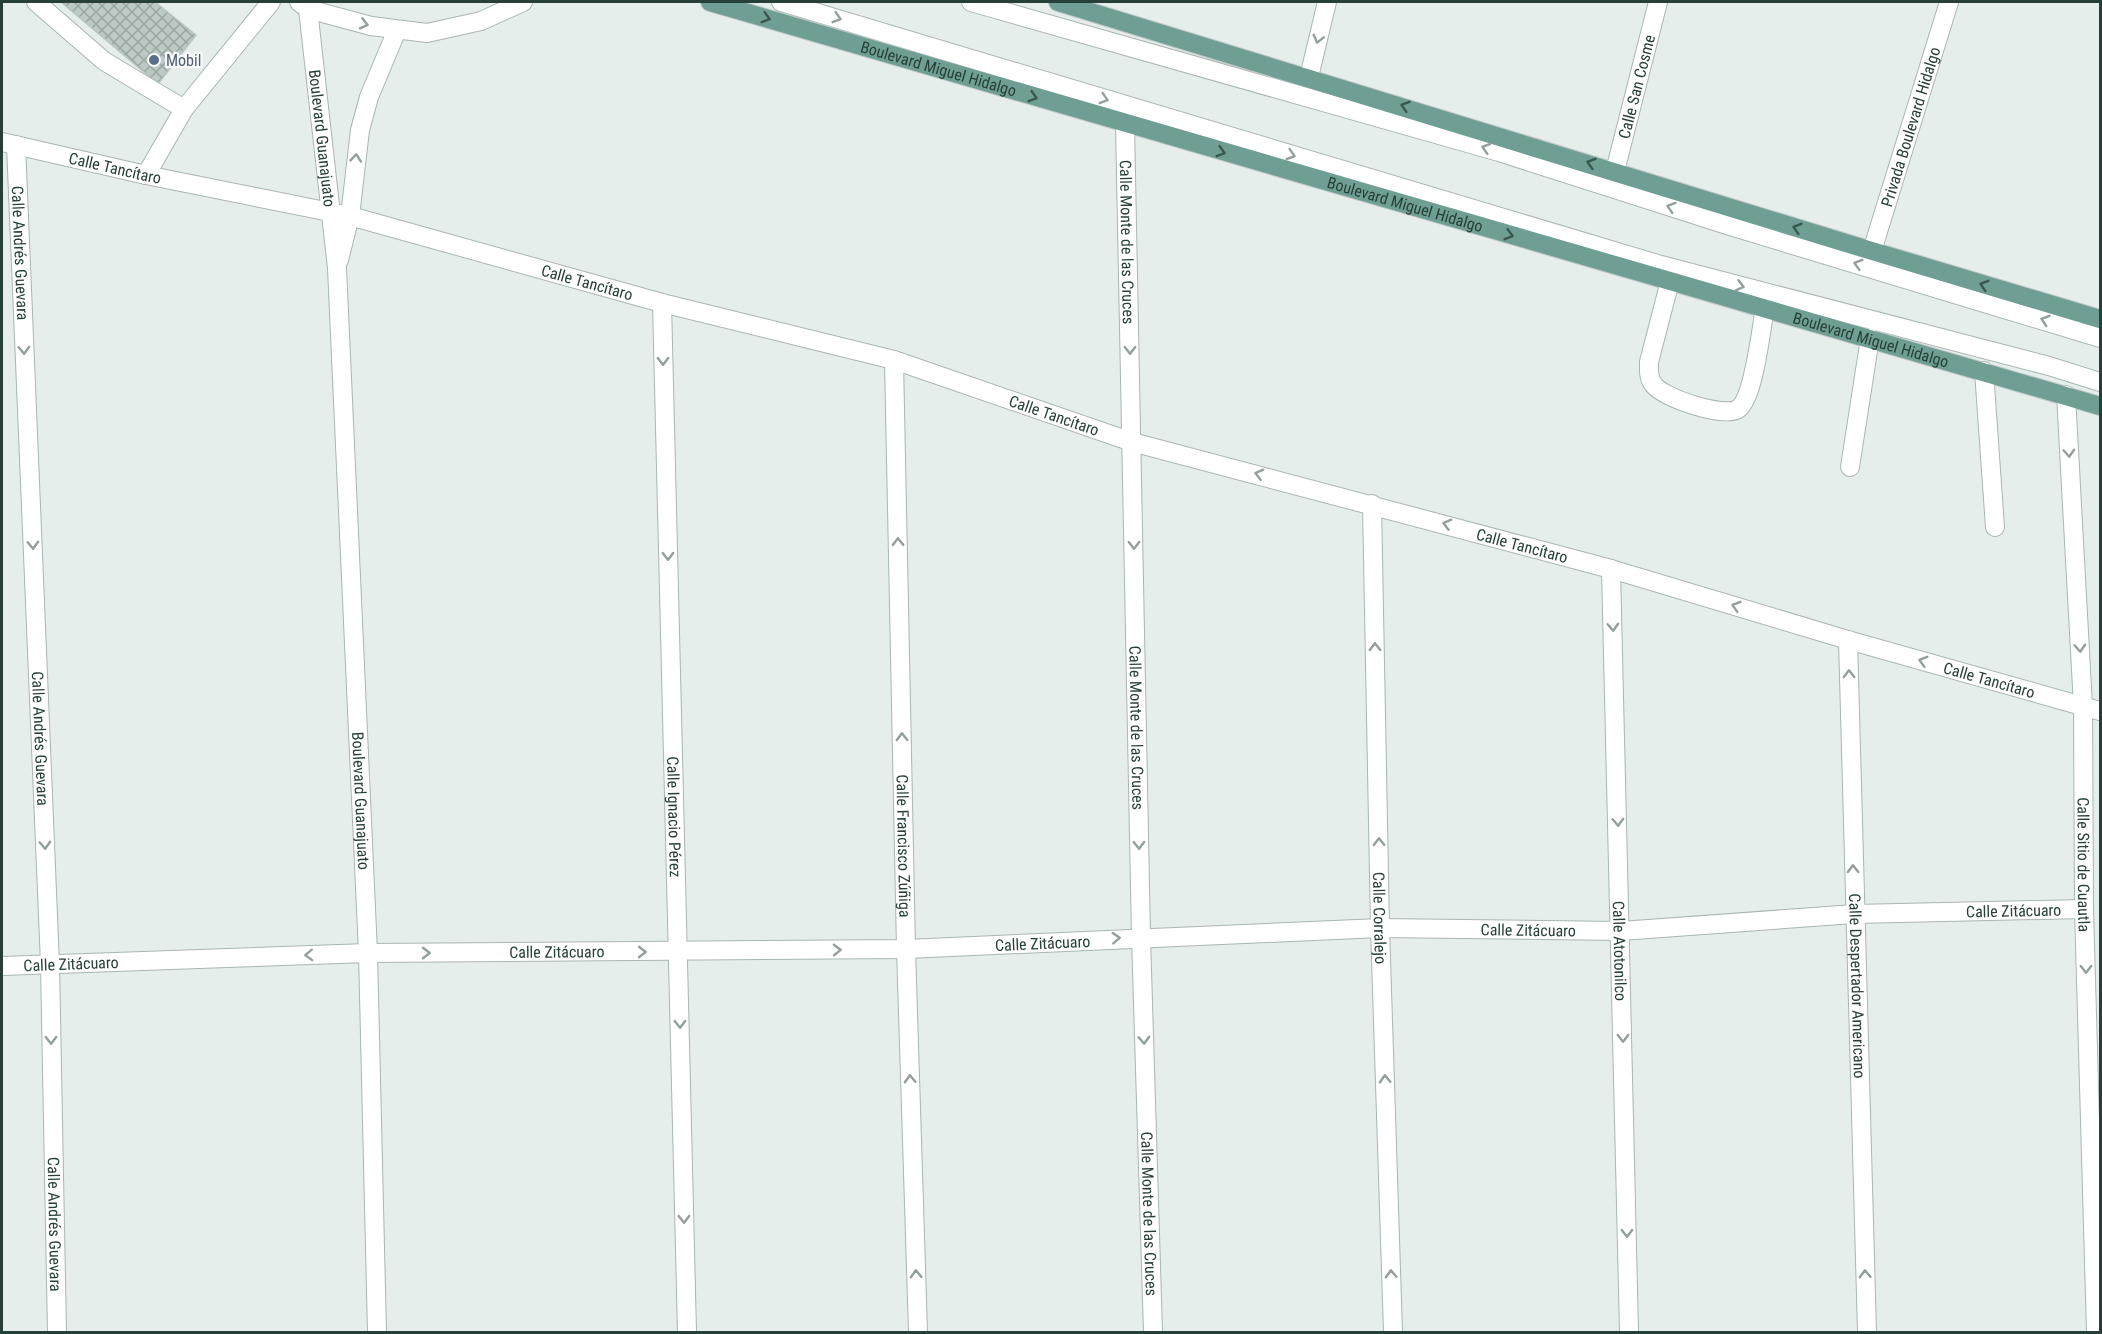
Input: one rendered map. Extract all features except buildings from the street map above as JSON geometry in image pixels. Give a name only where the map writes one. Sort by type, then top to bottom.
[{"type":"main road","name":"Boulevard Miguel Hidalgo","points":[[710,2],[2100,406]]},
{"type":"main road","points":[[1058,2],[2100,319]]},
{"type":"street","points":[[36,2],[104,60],[184,109]]},
{"type":"street","points":[[146,175],[184,109],[271,2]]},
{"type":"street","name":"Boulevard Guanajuato","points":[[377,1332],[368,953],[337,268],[303,5],[371,26],[427,33],[481,21],[523,2]]},
{"type":"street","points":[[781,2],[1661,266],[2049,366],[2100,382]]},
{"type":"street","points":[[971,2],[1499,152],[1730,226],[2100,338]]},
{"type":"street","points":[[1309,77],[1327,2]]},
{"type":"street","name":"Calle San Cosme","points":[[1615,171],[1658,2]]},
{"type":"street","name":"Privada Boulevard Hidalgo","points":[[1872,251],[1949,2]]},
{"type":"street","name":"Boulevard Guanajuato","points":[[337,268],[350,216],[360,130],[372,90],[397,30]]},
{"type":"street","name":"Calle Monte de las Cruces","points":[[1125,124],[1141,936],[1153,1332]]},
{"type":"street","name":"Calle Tancítaro","points":[[9,144],[146,175],[350,216],[662,303],[894,360],[1132,442],[1611,569],[1848,640],[2100,711]]},
{"type":"street","name":"Calle Andrés Guevara","points":[[9,144],[50,964],[57,1332]]},
{"type":"street","points":[[1670,281],[1649,362],[1652,384],[1670,396],[1722,414],[1738,409],[1748,397],[1765,308]]},
{"type":"street","name":"Calle Ignacio Pérez","points":[[662,303],[687,1332]]},
{"type":"street","points":[[1850,466],[1870,338]]},
{"type":"street","name":"Calle Francisco Zúñiga","points":[[894,360],[906,949],[918,1332]]},
{"type":"street","points":[[1984,371],[1995,527]]},
{"type":"street","name":"Calle Sitio de Cuautla","points":[[2066,395],[2083,706],[2084,909],[2096,1332]]},
{"type":"street","name":"Calle Corralejo","points":[[1372,504],[1380,928],[1393,1332]]},
{"type":"street","name":"Calle Atotonilco","points":[[1611,569],[1629,1332]]},
{"type":"street","name":"Calle Despertador Americano","points":[[1848,640],[1867,1332]]},
{"type":"street","name":"Calle Zitácuaro","points":[[2,966],[368,953],[906,949],[1141,936],[1380,928],[1621,932],[1854,915],[2084,909]]},
{"type":"place","name":"Mobil","points":[[154,60]]}]
